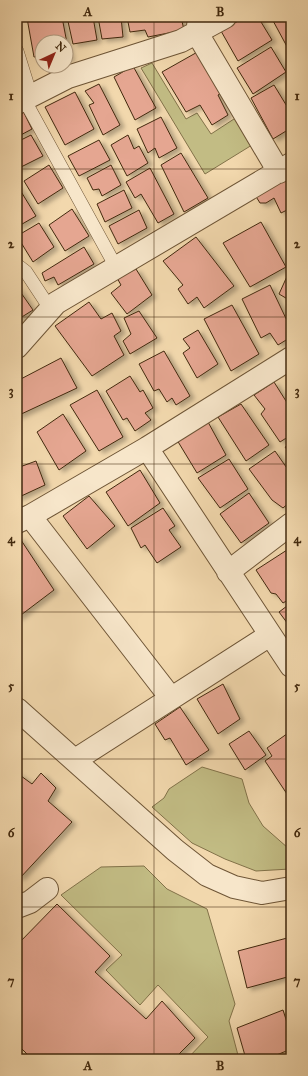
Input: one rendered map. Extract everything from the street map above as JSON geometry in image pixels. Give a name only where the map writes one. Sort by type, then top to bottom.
[{"type":"street","points":[[24,99],[68,77],[181,42],[198,25],[225,17]]},
{"type":"street","points":[[17,347],[56,303],[285,168],[198,25]]},
{"type":"street","points":[[171,698],[24,519],[147,448],[291,358]]},
{"type":"street","points":[[147,448],[291,666]]},
{"type":"street","points":[[228,572],[291,524]]},
{"type":"street","points":[[75,760],[270,635]]},
{"type":"street","points":[[17,709],[175,850],[207,875],[234,887],[262,893],[291,888]]},
{"type":"street","points":[[17,907],[30,902],[47,889]]},
{"type":"lane","points":[[17,51],[24,99],[116,268]]},
{"type":"lane","points":[[17,264],[26,272],[50,310]]},
{"type":"shaded area","points":[[152,63],[186,119],[197,113],[211,134],[237,117],[252,145],[205,174],[141,68]]},
{"type":"shaded area","points":[[202,767],[242,779],[249,803],[263,826],[288,848],[291,846],[290,869],[256,871],[225,859],[192,843],[152,807],[164,798],[169,789]]},
{"type":"shaded area","points":[[144,866],[167,889],[207,909],[235,1004],[229,1021],[239,1059],[187,1059],[208,1037],[158,985],[140,1005],[106,970],[122,955],[61,895],[101,867]]},
{"type":"building","points":[[62,17],[65,34],[34,34],[34,57],[27,18]]},
{"type":"building","points":[[67,17],[93,17],[97,40],[74,44],[74,34],[71,34]]},
{"type":"building","points":[[98,17],[121,17],[123,37],[102,39]]},
{"type":"building","points":[[127,17],[181,17],[184,30],[148,37],[145,30],[130,32]]},
{"type":"building","points":[[245,17],[258,17],[272,40],[238,61],[221,31]]},
{"type":"building","points":[[271,17],[291,17],[291,54]]},
{"type":"building","points":[[271,47],[286,72],[253,94],[237,68]]},
{"type":"building","points":[[201,50],[225,91],[218,95],[228,115],[212,125],[200,105],[186,112],[162,72]]},
{"type":"building","points":[[133,66],[156,108],[135,120],[114,77]]},
{"type":"building","points":[[99,84],[120,125],[103,135],[89,105],[94,103],[85,91]]},
{"type":"building","points":[[274,85],[291,113],[291,128],[273,139],[251,98]]},
{"type":"building","points":[[75,92],[94,129],[65,145],[45,107]]},
{"type":"building","points":[[23,111],[32,129],[17,137],[17,115]]},
{"type":"building","points":[[161,117],[177,148],[159,158],[155,148],[148,153],[137,129]]},
{"type":"building","points":[[31,135],[43,156],[17,169],[17,142]]},
{"type":"building","points":[[128,135],[134,149],[139,146],[148,163],[127,176],[111,145]]},
{"type":"building","points":[[99,140],[110,160],[79,176],[68,156]]},
{"type":"building","points":[[181,153],[208,198],[184,212],[161,165]]},
{"type":"building","points":[[49,165],[63,188],[38,204],[24,181]]},
{"type":"building","points":[[111,165],[121,185],[102,196],[99,189],[93,190],[87,178]]},
{"type":"building","points":[[150,168],[174,214],[158,223],[141,194],[135,198],[126,182]]},
{"type":"building","points":[[291,178],[291,208],[281,213],[274,198],[266,203],[260,203],[255,195]]},
{"type":"building","points":[[17,185],[36,216],[17,227]]},
{"type":"building","points":[[124,190],[132,208],[105,222],[97,204]]},
{"type":"building","points":[[72,209],[89,236],[65,251],[49,225]]},
{"type":"building","points":[[139,210],[147,228],[118,244],[109,226]]},
{"type":"building","points":[[261,222],[286,267],[250,287],[223,243]]},
{"type":"building","points":[[39,223],[54,247],[33,262],[17,236]]},
{"type":"building","points":[[196,237],[234,286],[204,308],[197,297],[188,304],[178,289],[183,285],[163,261]]},
{"type":"building","points":[[84,247],[94,264],[58,285],[54,277],[45,281],[42,273]]},
{"type":"building","points":[[136,269],[152,295],[127,314],[111,293],[121,285],[117,278]]},
{"type":"building","points":[[289,272],[291,273],[291,301],[279,294]]},
{"type":"building","points":[[270,285],[291,329],[291,337],[278,345],[270,333],[261,338],[242,299]]},
{"type":"building","points":[[17,287],[33,310],[17,320]]},
{"type":"building","points":[[89,302],[101,319],[112,313],[121,331],[114,336],[124,355],[92,376],[55,326]]},
{"type":"building","points":[[232,305],[259,354],[231,371],[204,319]]},
{"type":"building","points":[[139,311],[157,338],[130,354],[123,341],[131,334],[124,318]]},
{"type":"building","points":[[198,330],[218,364],[197,378],[183,353],[190,348],[183,339]]},
{"type":"building","points":[[164,351],[190,396],[176,405],[172,398],[167,402],[159,389],[154,391],[139,364]]},
{"type":"building","points":[[61,358],[77,388],[17,416],[17,381]]},
{"type":"building","points":[[130,376],[140,392],[143,390],[153,408],[145,413],[151,420],[135,431],[127,418],[123,420],[106,391]]},
{"type":"building","points":[[274,382],[291,409],[291,435],[280,442],[261,414],[265,409],[254,395]]},
{"type":"building","points":[[97,390],[123,437],[99,451],[70,405]]},
{"type":"building","points":[[241,404],[269,445],[246,461],[218,417]]},
{"type":"building","points":[[63,414],[86,451],[59,470],[37,432]]},
{"type":"building","points":[[208,422],[226,455],[197,473],[177,440]]},
{"type":"building","points":[[291,444],[291,455],[285,447]]},
{"type":"building","points":[[275,451],[291,474],[291,501],[283,508],[272,500],[249,469]]},
{"type":"building","points":[[229,459],[248,489],[220,508],[198,478]]},
{"type":"building","points":[[36,461],[45,485],[17,498],[17,468]]},
{"type":"building","points":[[140,470],[160,503],[128,526],[106,492]]},
{"type":"building","points":[[249,493],[269,523],[241,543],[220,514]]},
{"type":"building","points":[[89,496],[115,526],[87,549],[63,516]]},
{"type":"building","points":[[163,508],[175,526],[169,530],[181,547],[157,563],[145,545],[141,548],[131,528]]},
{"type":"building","points":[[19,537],[54,590],[17,618],[17,538]]},
{"type":"building","points":[[287,550],[291,557],[291,598],[283,603],[276,594],[271,593],[256,570]]},
{"type":"building","points":[[291,603],[291,628],[279,612]]},
{"type":"building","points":[[223,684],[240,719],[218,734],[197,699]]},
{"type":"building","points":[[180,707],[209,750],[186,765],[170,738],[165,740],[155,724]]},
{"type":"building","points":[[249,731],[266,755],[245,770],[229,744]]},
{"type":"building","points":[[291,731],[291,800],[265,761],[272,756],[267,748]]},
{"type":"building","points":[[17,773],[32,784],[41,773],[56,788],[48,801],[72,822],[20,878],[17,876]]},
{"type":"building","points":[[57,904],[110,956],[95,972],[146,1019],[162,1001],[195,1038],[174,1059],[32,1059],[17,1044],[17,945]]},
{"type":"building","points":[[291,937],[291,976],[247,988],[238,951]]},
{"type":"building","points":[[283,1010],[291,1035],[291,1049],[267,1059],[246,1059],[237,1028]]}]
